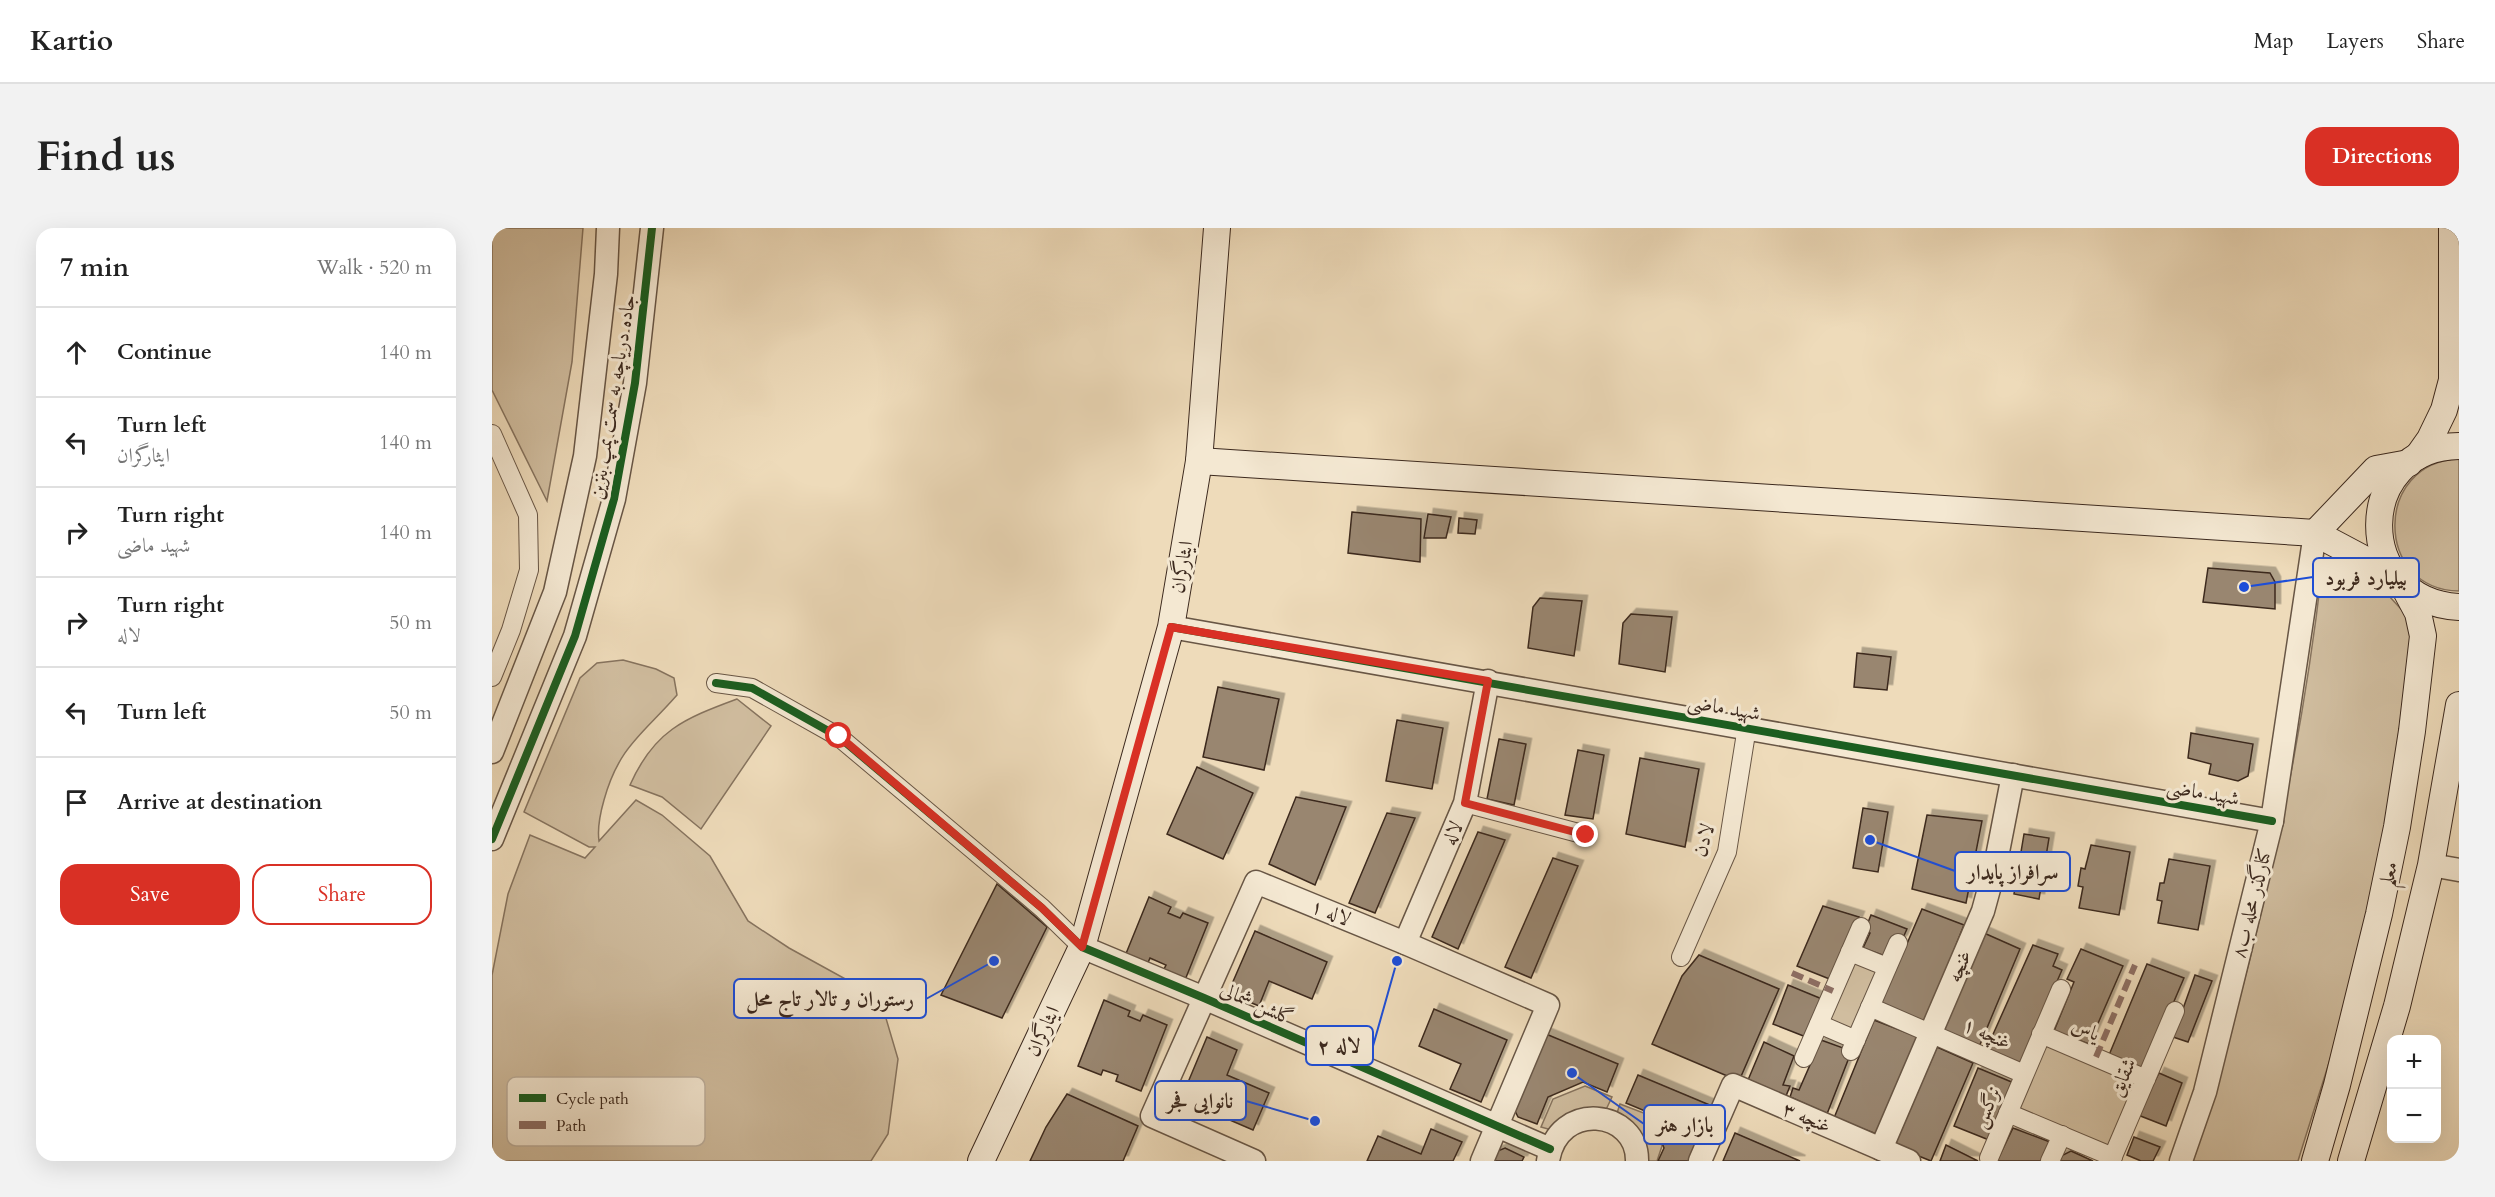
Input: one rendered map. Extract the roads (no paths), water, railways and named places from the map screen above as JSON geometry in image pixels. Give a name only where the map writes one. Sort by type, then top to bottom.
[{"type":"main road","name":"ایثارگران","points":[[981,1161],[1082,947],[1171,627],[1199,461],[1217,228]]},
{"type":"main road","name":"معلم","points":[[2315,1161],[2337,1085],[2379,914],[2397,827],[2414,716],[2423,636],[2418,613],[2382,553],[2377,529],[2381,504],[2391,481],[2413,460],[2440,418],[2456,381],[2452,228]]},
{"type":"main road","points":[[2315,533],[2376,469],[2413,460],[2437,449],[2459,446]]},
{"type":"main road","points":[[1199,461],[2315,533],[2398,580],[2419,597],[2438,604],[2459,607]]},
{"type":"main road","points":[[2414,716],[2425,707],[2433,706],[2458,713]]},
{"type":"main road","name":"معلم","points":[[2351,1161],[2397,1006],[2431,865],[2458,713]]},
{"type":"street","points":[[492,752],[555,592],[585,456],[606,274],[608,228]]},
{"type":"street","name":"جاده دریاچه به سمت پمپ بنزین","points":[[492,839],[575,636],[615,499],[635,383],[652,228]]},
{"type":"street","points":[[492,434],[528,514],[529,570],[512,630],[492,677]]},
{"type":"street","name":"کنارگذر محله ب۸","points":[[2181,1161],[2205,1092],[2271,821],[2315,533]]},
{"type":"street","name":"شهید ماضی","points":[[1171,627],[1488,681],[2271,821]]},
{"type":"street","name":"لاله","points":[[1405,943],[1465,803],[1488,681]]},
{"type":"street","points":[[716,683],[752,688],[839,736],[1042,908],[1082,947]]},
{"type":"street","name":"لادن","points":[[1681,957],[1727,852],[1747,728]]},
{"type":"street","name":"غنچه","points":[[1881,1149],[1983,911],[1995,867],[2013,775]]},
{"type":"street","points":[[1465,803],[1586,835]]},
{"type":"street","points":[[2431,865],[2459,870]]},
{"type":"street","name":"لاله ۱","points":[[1204,998],[1256,882],[1548,1005],[1497,1126]]},
{"type":"street","points":[[1804,1058],[1861,927]]},
{"type":"street","points":[[1819,1024],[1854,1045],[1898,944]]},
{"type":"street","name":"گلشن شمالی","points":[[1082,947],[1497,1126],[1549,1155]]},
{"type":"street","points":[[1850,952],[1887,967]]},
{"type":"street","name":"نرگس","points":[[1989,1158],[2061,989]]},
{"type":"street","points":[[1204,998],[1152,1116],[1254,1161]]},
{"type":"street","name":"غنچه ۱","points":[[1870,1007],[2024,1074]]},
{"type":"street","name":"شقایق","points":[[2112,1159],[2175,1011]]},
{"type":"street","name":"یاس","points":[[2041,1034],[2146,1079]]},
{"type":"street","name":"غنچه ۳","points":[[1700,1161],[1733,1085],[1909,1161]]},
{"type":"street","points":[[2008,1113],[2112,1159]]},
{"type":"street","points":[[1549,1155],[1557,1135],[1568,1125],[1582,1119],[1597,1118],[1611,1122],[1623,1130],[1632,1142],[1637,1161]]},
{"type":"street","points":[[1482,1161],[1497,1126]]},
{"type":"street","points":[[2050,1161],[2062,1135]]},
{"type":"place","name":"بیلیارد فربود","points":[[2244,587]]},
{"type":"place","name":"سرافراز پایدار","points":[[1870,840]]},
{"type":"place","name":"رستوران و تالار تاج محل","points":[[994,961]]},
{"type":"place","name":"لاله ۲","points":[[1397,961]]},
{"type":"place","name":"بازار هنر","points":[[1572,1073]]},
{"type":"place","name":"نانوایی فجر","points":[[1315,1121]]}]
